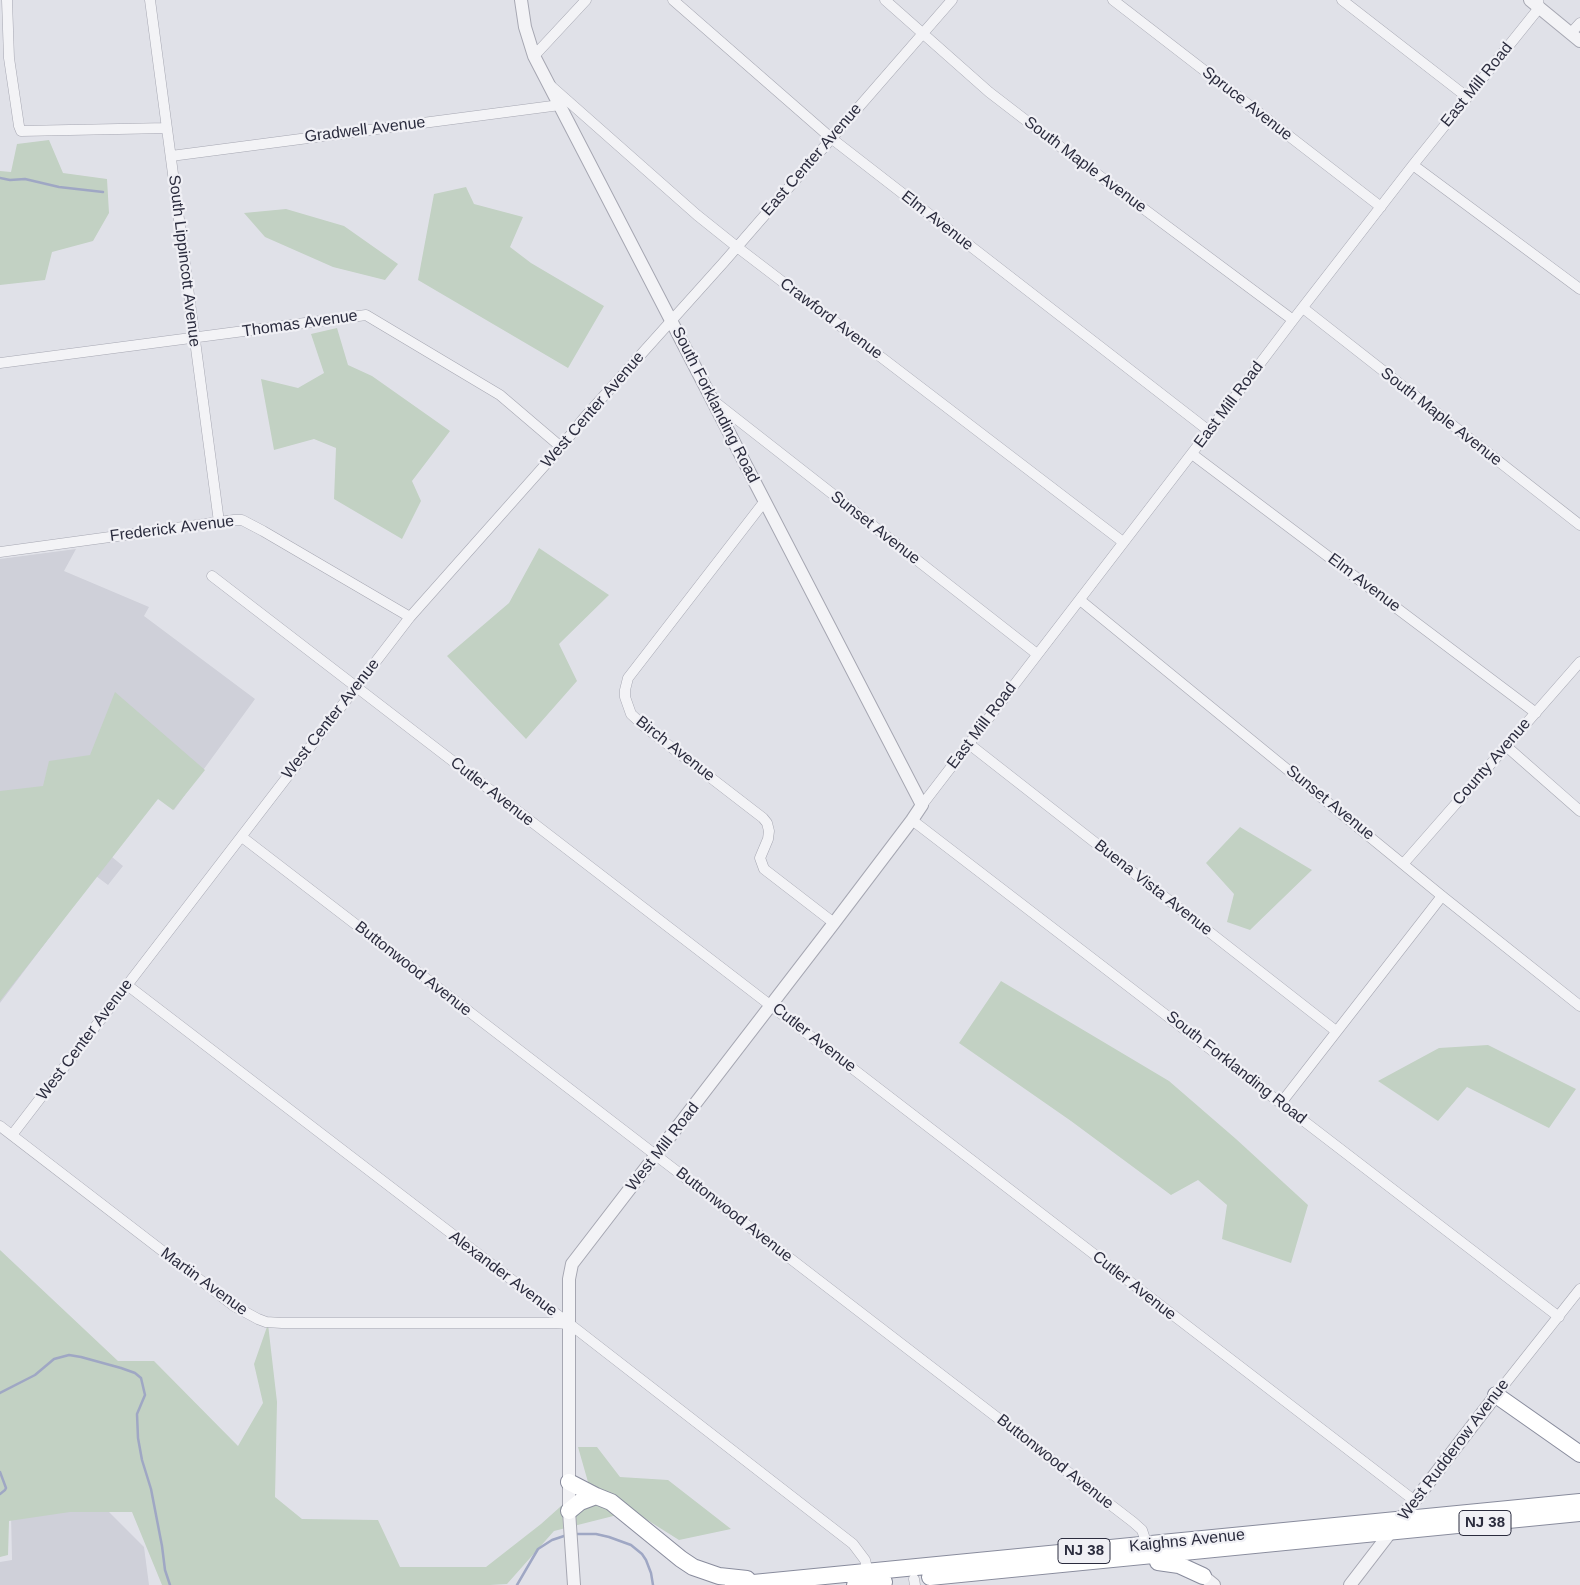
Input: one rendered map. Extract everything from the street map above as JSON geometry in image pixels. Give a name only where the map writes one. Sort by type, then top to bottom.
[{"type":"highway","points":[[1496,1395],[1580,1454]]},
{"type":"highway","points":[[569,1482],[612,1502],[681,1559],[693,1566],[719,1576],[766,1582]]},
{"type":"highway","points":[[569,1519],[580,1502],[596,1496]]},
{"type":"highway","name":"Kaighns Avenue","points":[[733,1585],[1580,1502]]},
{"type":"highway","name":"Kaighns Avenue","points":[[855,1585],[915,1582],[1116,1559],[1580,1513]]},
{"type":"highway","points":[[1116,1559],[1173,1563],[1208,1580]]},
{"type":"street","points":[[7,0],[9,58],[21,131],[167,128]]},
{"type":"street","name":"South Lippincott Avenue","points":[[150,0],[219,522]]},
{"type":"street","name":"South Forklanding Road","points":[[521,0],[525,27],[534,56],[922,805]]},
{"type":"street","points":[[534,56],[586,0]]},
{"type":"street","name":"Elm Avenue","points":[[673,0],[831,138],[1209,431]]},
{"type":"street","name":"South Maple Avenue","points":[[885,0],[974,78],[1048,138],[1293,320]]},
{"type":"street","name":"East Center Avenue","points":[[672,321],[952,0]]},
{"type":"street","name":"Spruce Avenue","points":[[1113,0],[1381,207]]},
{"type":"street","points":[[1342,0],[1467,97]]},
{"type":"street","points":[[1536,3],[1575,37],[1580,23]]},
{"type":"street","name":"East Mill Road","points":[[922,805],[1293,320],[1467,97],[1536,3]]},
{"type":"street","name":"Crawford Avenue","points":[[548,84],[737,247],[1123,542]]},
{"type":"street","name":"Gradwell Avenue","points":[[171,156],[560,105]]},
{"type":"street","points":[[1413,165],[1580,289]]},
{"type":"street","name":"South Maple Avenue","points":[[1303,308],[1580,525]]},
{"type":"street","name":"Thomas Avenue","points":[[0,363],[366,315],[500,395],[561,447]]},
{"type":"street","name":"West Center Avenue","points":[[12,1135],[410,617],[561,447],[571,432],[672,321]]},
{"type":"street","name":"Sunset Avenue","points":[[714,402],[1037,654]]},
{"type":"street","name":"Elm Avenue","points":[[1192,454],[1536,713]]},
{"type":"street","name":"Birch Avenue","points":[[764,502],[628,678],[625,697],[631,714],[645,727],[763,818],[767,823],[769,831],[768,839],[760,858],[764,868],[834,923]]},
{"type":"street","name":"Frederick Avenue","points":[[0,552],[242,520],[410,617]]},
{"type":"street","name":"Cutler Avenue","points":[[212,576],[1415,1501]]},
{"type":"street","name":"Sunset Avenue","points":[[1080,600],[1442,896],[1580,1006]]},
{"type":"street","name":"County Avenue","points":[[1404,863],[1580,662]]},
{"type":"street","name":"Buena Vista Avenue","points":[[969,744],[1336,1031]]},
{"type":"street","points":[[1506,746],[1580,811]]},
{"type":"street","name":"West Mill Road","points":[[574,1585],[569,1519],[569,1279],[572,1264],[771,1006],[922,805]]},
{"type":"street","name":"South Forklanding Road","points":[[912,820],[1559,1317]]},
{"type":"street","name":"Buttonwood Avenue","points":[[242,837],[1134,1522],[1142,1530],[1148,1545]]},
{"type":"street","points":[[1281,1103],[1442,896]]},
{"type":"street","name":"Alexander Avenue","points":[[127,985],[853,1544],[863,1556],[868,1572]]},
{"type":"street","name":"Martin Avenue","points":[[0,1126],[234,1306],[266,1322],[569,1324]]},
{"type":"street","name":"West Rudderow Avenue","points":[[1350,1585],[1580,1289]]},
{"type":"shaded area","points":[[76,549],[64,571],[149,607],[144,616],[255,699],[174,810],[158,798],[112,857],[123,866],[108,885],[96,876],[0,1003],[0,559]]},
{"type":"shaded area","points":[[103,1506],[144,1547],[149,1585],[0,1585],[0,1562],[12,1560],[11,1513]]},
{"type":"green space","points":[[49,140],[63,173],[107,179],[109,213],[93,241],[52,252],[45,280],[0,285],[0,171],[11,172],[17,144]]},
{"type":"green space","points":[[466,187],[474,204],[523,217],[510,247],[531,263],[604,306],[568,368],[418,280],[434,194]]},
{"type":"green space","points":[[286,209],[344,226],[398,264],[385,280],[333,267],[265,237],[244,213]]},
{"type":"green space","points":[[337,328],[348,365],[372,376],[450,431],[412,481],[421,501],[402,539],[334,499],[336,448],[314,439],[274,450],[261,379],[298,388],[324,373],[311,334]]},
{"type":"green space","points":[[539,548],[609,595],[559,644],[577,681],[526,739],[447,656],[509,603]]},
{"type":"green space","points":[[115,692],[205,770],[173,810],[158,799],[0,1001],[0,791],[43,786],[49,761],[90,755]]},
{"type":"green space","points":[[1240,827],[1312,870],[1250,930],[1227,922],[1234,894],[1206,863]]},
{"type":"green space","points":[[1001,981],[1169,1081],[1308,1205],[1291,1263],[1222,1239],[1227,1205],[1198,1180],[1171,1195],[1071,1121],[959,1043]]},
{"type":"green space","points":[[1488,1045],[1576,1089],[1549,1128],[1467,1087],[1438,1121],[1378,1081],[1439,1048]]},
{"type":"green space","points":[[0,1250],[118,1361],[154,1361],[238,1446],[263,1403],[254,1364],[268,1324],[277,1402],[275,1497],[302,1519],[378,1520],[400,1567],[486,1567],[541,1524],[588,1482],[578,1447],[597,1447],[620,1477],[668,1480],[731,1529],[679,1540],[633,1511],[554,1531],[507,1584],[490,1585],[162,1585],[132,1512],[70,1512],[9,1521],[8,1555],[0,1557]]},
{"type":"waterway","points":[[0,178],[10,180],[25,179],[59,187],[103,192]]},
{"type":"waterway","points":[[0,1393],[35,1375],[54,1359],[69,1355],[121,1368],[135,1373],[141,1378],[145,1395],[137,1414],[138,1438],[142,1460],[151,1489],[165,1570],[170,1585]]},
{"type":"waterway","points":[[0,1472],[6,1488],[0,1494]]},
{"type":"waterway","points":[[574,1534],[596,1534],[631,1545],[646,1560],[653,1585]]},
{"type":"waterway","points":[[517,1585],[538,1549],[552,1540],[567,1535]]}]
